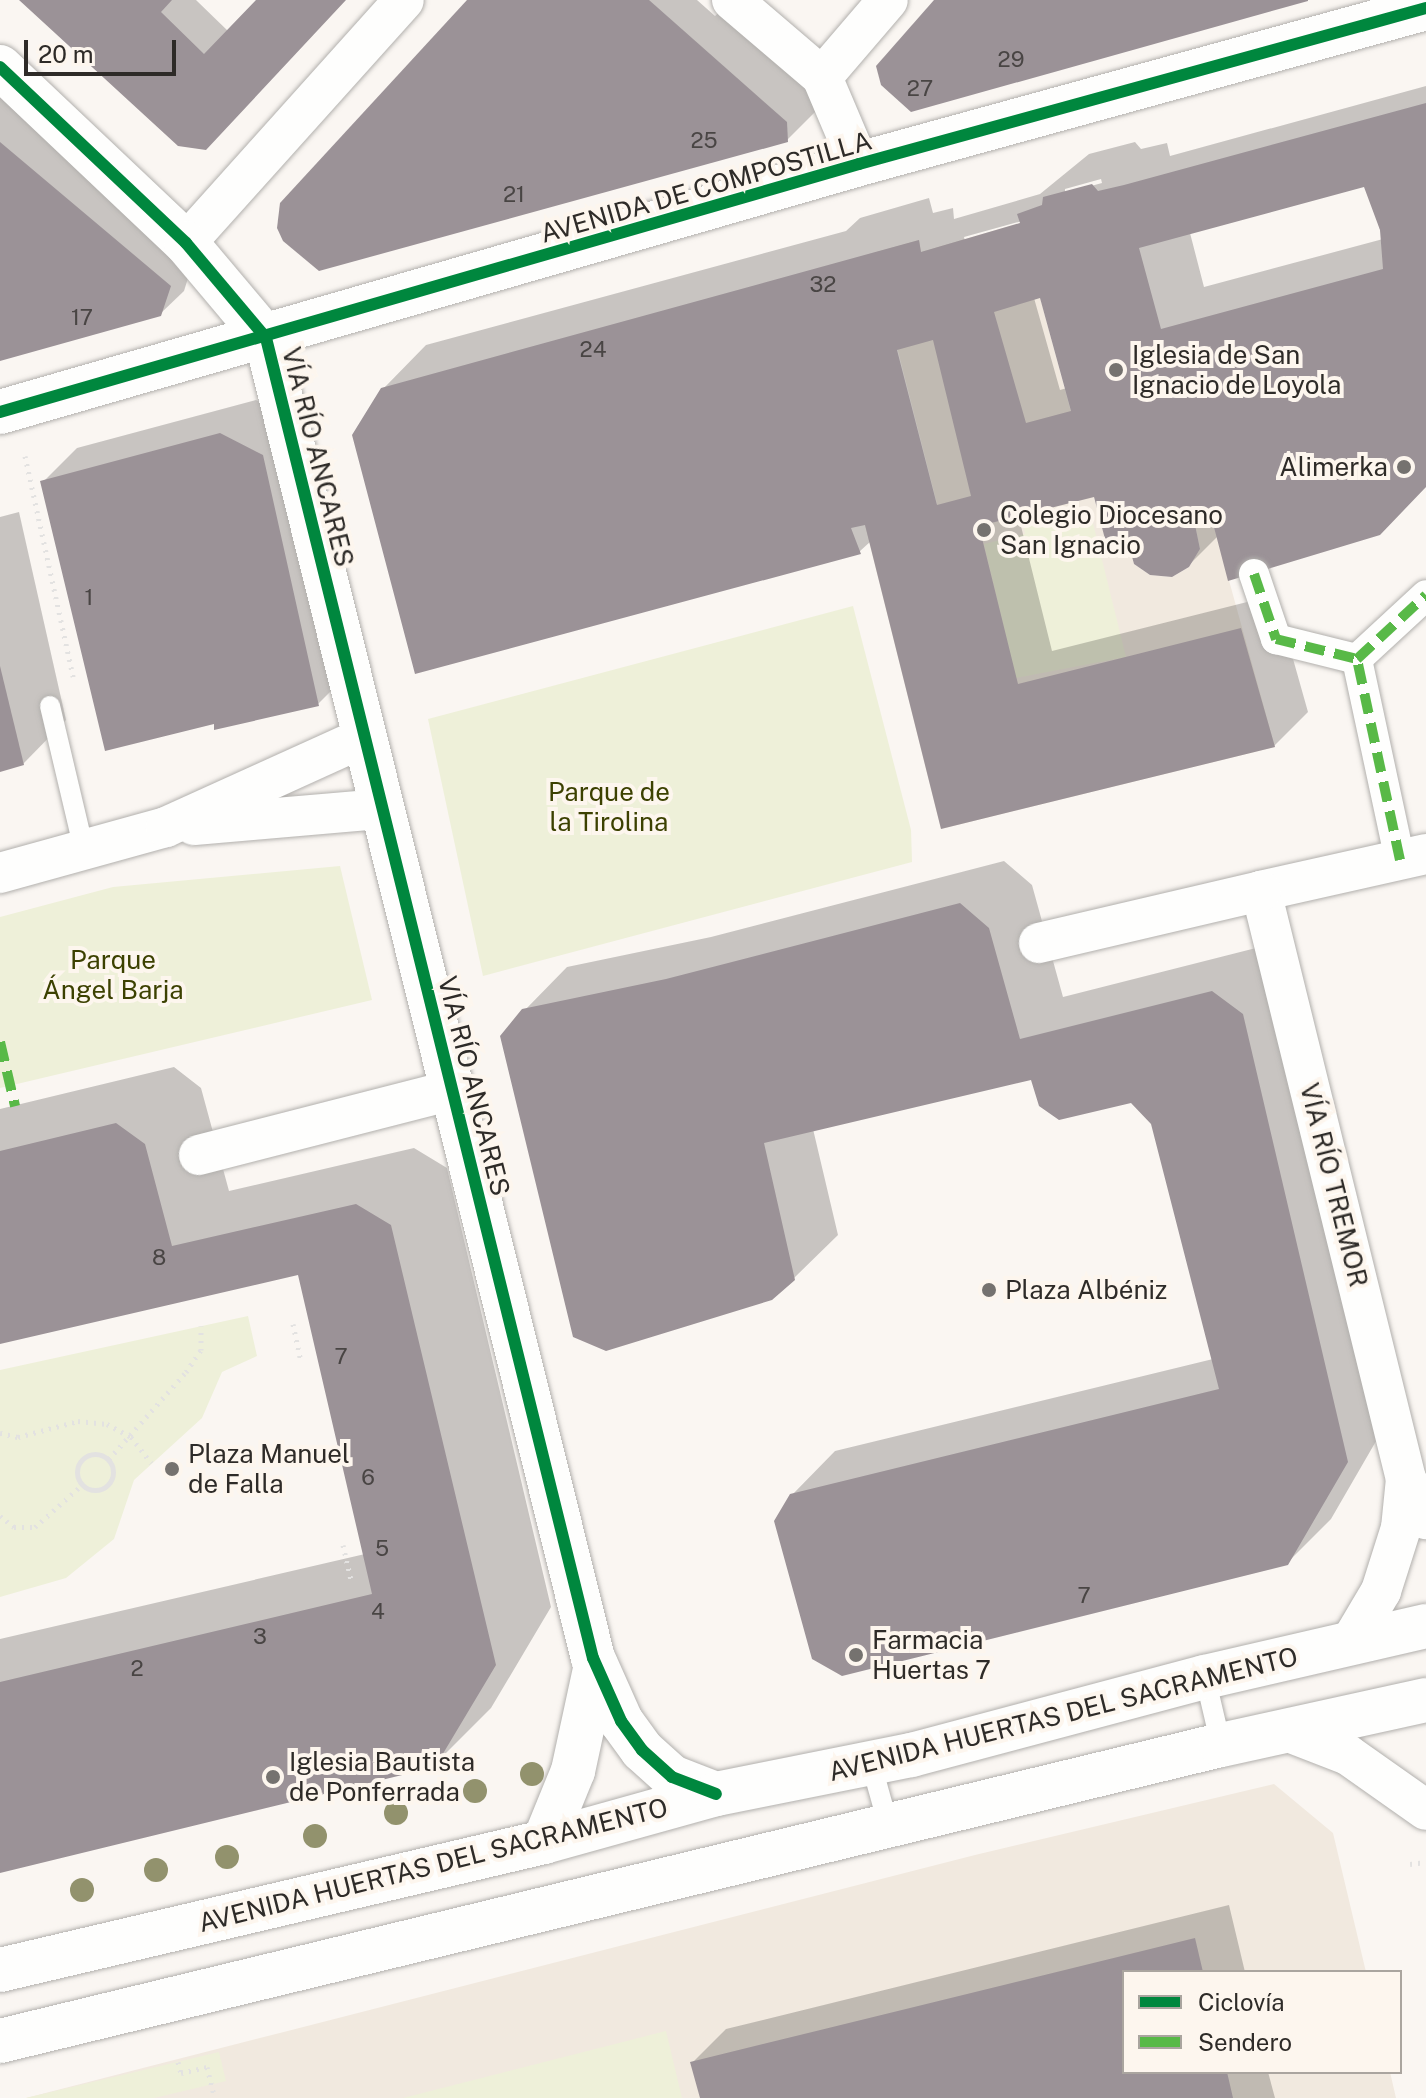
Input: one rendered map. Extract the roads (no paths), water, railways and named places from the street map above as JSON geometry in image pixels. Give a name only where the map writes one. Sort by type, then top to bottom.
[{"type":"street","points":[[186,243],[404,0]]},
{"type":"street","points":[[732,0],[822,77],[859,164]]},
{"type":"street","points":[[822,77],[888,0]]},
{"type":"street","name":"AVENIDA DE COMPOSTILLA","points":[[8,410],[1413,7]]},
{"type":"street","points":[[0,67],[186,243],[266,338]]},
{"type":"street","name":"VÍA RÍO ANCARES","points":[[266,338],[596,1665],[621,1721],[642,1750],[672,1777],[716,1794]]},
{"type":"street","points":[[1254,574],[1276,639],[1357,659]]},
{"type":"street","points":[[1357,659],[1426,595]]},
{"type":"street","points":[[1039,943],[1413,857],[1357,659]]},
{"type":"street","points":[[0,873],[166,827],[364,737]]},
{"type":"street","points":[[166,827],[382,809]]},
{"type":"street","name":"VÍA RÍO TREMOR","points":[[1261,891],[1406,1479],[1426,1519]]},
{"type":"street","name":"VÍA RÍO ANCARES","points":[[199,1155],[452,1090]]},
{"type":"street","name":"VÍA RÍO TREMOR","points":[[1349,1645],[1381,1591],[1401,1528],[1406,1479]]},
{"type":"street","name":"AVENIDA HUERTAS DEL SACRAMENTO","points":[[0,1970],[544,1842],[716,1794],[871,1763],[1205,1677],[1426,1626]]},
{"type":"street","name":"VÍA RÍO ANCARES","points":[[544,1842],[573,1771],[596,1665]]},
{"type":"street","points":[[0,2041],[889,1828],[1221,1745],[1426,1700]]},
{"type":"street","points":[[1289,1732],[1348,1755],[1426,1810]]},
{"type":"lane","points":[[50,706],[84,850]]},
{"type":"lane","points":[[1205,1677],[1221,1745]]},
{"type":"lane","points":[[871,1763],[889,1828]]},
{"type":"place","name":"Iglesia de San Ignacio de Loyola","points":[[1116,370]]},
{"type":"place","name":"Alimerka","points":[[1404,467]]},
{"type":"place","name":"Colegio Diocesano San Ignacio","points":[[984,530]]},
{"type":"place","name":"Plaza Albéniz","points":[[989,1290]]},
{"type":"place","name":"Plaza Manuel de Falla","points":[[172,1469]]},
{"type":"place","name":"Farmacia Huertas 7","points":[[856,1655]]},
{"type":"place","name":"Iglesia Bautista de Ponferrada","points":[[273,1777]]},
{"type":"park label","name":"Parque de la Tirolina","points":[[609,807]]},
{"type":"park label","name":"Parque Ángel Barja","points":[[113,975]]}]
